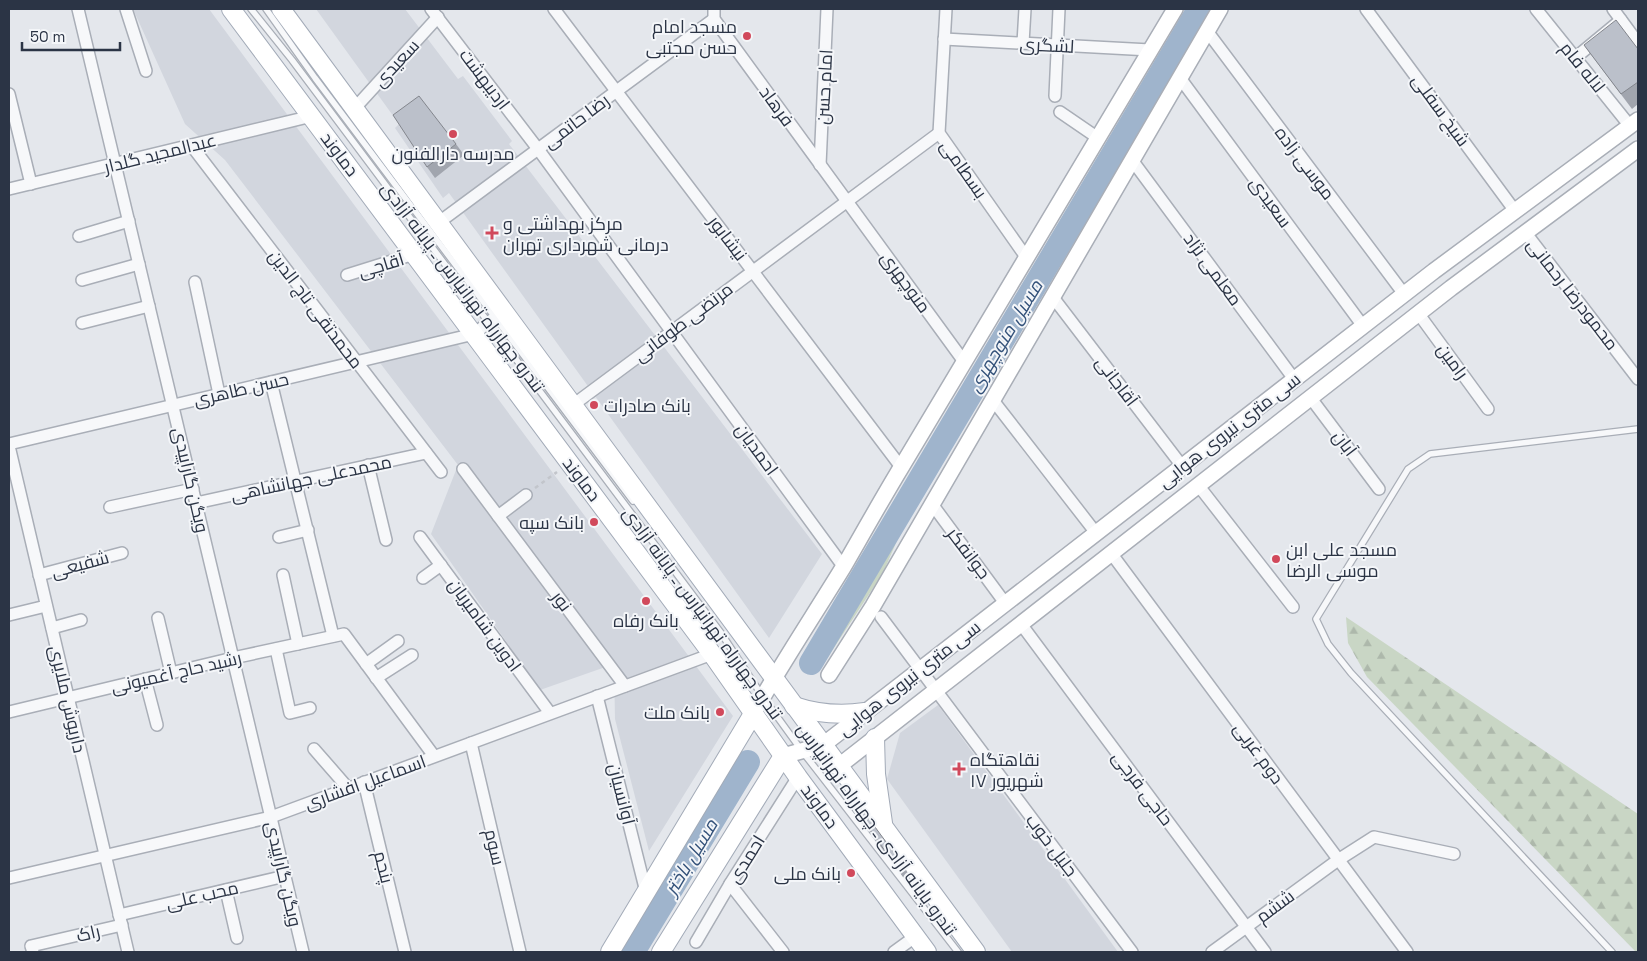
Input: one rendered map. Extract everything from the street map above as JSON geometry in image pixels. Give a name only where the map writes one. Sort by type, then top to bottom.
[{"type":"main road","name":"دماوند","points":[[231,9],[712,654],[798,777],[928,952]]},
{"type":"main road","name":"دماوند","points":[[281,9],[572,405],[769,686],[794,706],[820,746]]},
{"type":"main road","points":[[610,952],[965,363],[1026,257],[1175,9]]},
{"type":"main road","points":[[829,675],[877,611],[932,504],[1220,9]]},
{"type":"main road","name":"سی متری نیروی هوایی","points":[[820,746],[1404,294],[1634,123]]},
{"type":"main road","name":"سی متری نیروی هوایی","points":[[839,766],[1418,313],[1638,149]]},
{"type":"main road","points":[[794,706],[828,714],[845,715],[864,712]]},
{"type":"main road","points":[[875,738],[876,774],[884,828]]},
{"type":"main road","points":[[661,952],[783,756],[820,746],[839,766],[976,952]]},
{"type":"street","name":"ویگن گاراپیدی","points":[[78,9],[303,952]]},
{"type":"street","points":[[126,9],[146,71]]},
{"type":"street","name":"نیشابور","points":[[554,9],[901,467]]},
{"type":"street","name":"امام حسن","points":[[820,165],[827,9]]},
{"type":"street","name":"بسطامی","points":[[946,9],[939,133],[1026,257]]},
{"type":"street","points":[[1023,44],[1025,9]]},
{"type":"street","points":[[1055,96],[1059,9]]},
{"type":"street","name":"شیخ سفلی","points":[[1366,9],[1515,211]]},
{"type":"street","name":"لاله فام","points":[[1536,9],[1575,58],[1634,123]]},
{"type":"street","points":[[1613,9],[1638,43]]},
{"type":"street","name":"سعیدی","points":[[354,108],[435,13]]},
{"type":"street","name":"اردیبهشت","points":[[435,13],[538,149],[671,331]]},
{"type":"street","name":"رضا حاتمی","points":[[438,223],[616,91],[714,14]]},
{"type":"street","name":"فرهاد","points":[[714,14],[846,201]]},
{"type":"street","points":[[1575,58],[1621,20]]},
{"type":"street","name":"موسی زاده","points":[[1207,31],[1404,294]]},
{"type":"street","name":"لشگری","points":[[944,39],[1150,50]]},
{"type":"street","name":"سعیدی","points":[[1180,78],[1363,326]]},
{"type":"street","points":[[9,94],[31,184]]},
{"type":"street","points":[[1060,112],[1098,138]]},
{"type":"street","name":"عبدالمجید گلدار","points":[[9,189],[312,116]]},
{"type":"street","name":"مرتضی طوفانی","points":[[572,405],[939,133]]},
{"type":"street","name":"محمدتقی تاج الدین","points":[[191,145],[441,472]]},
{"type":"street","name":"معلمی نژاد","points":[[1132,160],[1294,379]]},
{"type":"street","name":"منوچهری","points":[[846,201],[965,363]]},
{"type":"street","points":[[78,236],[129,221]]},
{"type":"street","name":"محمودرضا رحمانی","points":[[1525,232],[1638,379]]},
{"type":"street","name":"آقاچی","points":[[347,275],[414,254]]},
{"type":"street","points":[[82,280],[139,264]]},
{"type":"street","points":[[195,282],[219,394]]},
{"type":"street","name":"آقاجانی","points":[[1052,296],[1182,466]]},
{"type":"street","points":[[82,323],[149,306]]},
{"type":"street","points":[[474,334],[503,311]]},
{"type":"street","name":"رامین","points":[[1418,313],[1488,409]]},
{"type":"street","name":"احمدیان","points":[[671,331],[843,566]]},
{"type":"street","name":"حسن طاهری","points":[[9,445],[474,334]]},
{"type":"street","points":[[272,382],[308,530],[338,635],[366,664],[434,756]]},
{"type":"street","name":"آبان","points":[[1310,397],[1379,489]]},
{"type":"street","points":[[992,399],[1096,533]]},
{"type":"street","name":"داریوش ملایری","points":[[9,445],[128,952]]},
{"type":"street","name":"محمدعلی جهانشاهی","points":[[196,503],[426,453]]},
{"type":"street","points":[[368,465],[386,540]]},
{"type":"street","name":"نور","points":[[463,469],[625,686]]},
{"type":"street","points":[[1198,485],[1293,607]]},
{"type":"street","points":[[110,507],[193,489]]},
{"type":"street","points":[[498,516],[526,495]]},
{"type":"street","name":"جوانفکر","points":[[932,504],[1006,603]]},
{"type":"street","points":[[279,538],[308,530]]},
{"type":"street","name":"ادوین شامیریان","points":[[420,536],[550,713]]},
{"type":"street","name":"شفیعی","points":[[39,575],[122,553]]},
{"type":"street","name":"دوم غربی","points":[[1111,553],[1407,952]]},
{"type":"street","points":[[423,578],[442,565]]},
{"type":"street","points":[[283,575],[298,644]]},
{"type":"street","points":[[9,615],[46,606]]},
{"type":"street","name":"جلیل خوب","points":[[877,611],[1132,952]]},
{"type":"street","points":[[158,618],[171,673]]},
{"type":"street","points":[[52,628],[81,620]]},
{"type":"street","name":"حاجی فرجی","points":[[1021,624],[1265,952]]},
{"type":"street","name":"رشید حاج آغمیونی","points":[[9,712],[233,658],[338,635]]},
{"type":"street","points":[[366,664],[398,641]]},
{"type":"street","points":[[276,649],[290,713],[310,708]]},
{"type":"street","name":"اسماعیل افشاری","points":[[9,878],[271,816],[712,654]]},
{"type":"street","points":[[376,678],[412,655]]},
{"type":"street","points":[[145,679],[157,725]]},
{"type":"street","name":"آوانسیان","points":[[597,696],[646,892]]},
{"type":"street","name":"سوم","points":[[471,743],[520,952]]},
{"type":"street","points":[[314,749],[348,788]]},
{"type":"street","name":"احمدی","points":[[696,942],[730,884],[798,777]]},
{"type":"street","name":"پنجم","points":[[364,782],[405,952]]},
{"type":"street","name":"ششم","points":[[1212,952],[1338,860],[1374,837],[1454,854]]},
{"type":"street","name":"محب علی","points":[[121,920],[226,890],[285,876]]},
{"type":"street","points":[[730,884],[783,952]]},
{"type":"street","points":[[226,890],[237,938]]},
{"type":"street","name":"راک","points":[[33,952],[31,946],[121,920]]},
{"type":"street","points":[[894,952],[916,936]]},
{"type":"lane","name":"تندرو چهارراه تهرانپارس ـ پایانه آزادی","points":[[251,9],[292,60],[721,633],[769,686],[802,751],[958,952]]},
{"type":"lane","points":[[266,9],[315,78],[638,508]]},
{"type":"lane","points":[[1612,952],[1351,674],[1328,644],[1316,619],[1408,469],[1430,454],[1638,429]]},
{"type":"lane","name":"تندرو پایانه آزادی ـ چهارراه تهرانپارس","points":[[734,636],[769,686],[820,746],[968,952]]},
{"type":"path","points":[[526,495],[569,462]]},
{"type":"shaded area","points":[[133,9],[209,9],[733,716],[649,851],[615,719],[614,664],[540,690],[431,534],[458,465],[225,160],[185,124]]},
{"type":"shaded area","points":[[316,9],[405,9],[458,79],[463,76],[512,141],[509,144],[822,554],[769,638],[449,193],[443,198],[395,128],[399,124]]},
{"type":"shaded area","points":[[938,705],[1118,952],[1012,952],[887,779],[900,733]]},
{"type":"green space","points":[[886,518],[902,529],[883,573],[818,672],[803,658]]},
{"type":"green space","points":[[1346,617],[1638,814],[1638,952],[1367,677],[1348,643]]},
{"type":"building","points":[[1616,20],[1638,49],[1638,82],[1621,94],[1584,45]]},
{"type":"building","points":[[419,96],[456,144],[427,167],[393,115]]},
{"type":"building","points":[[861,808],[903,865],[898,869],[857,812]]},
{"type":"waterway","name":"مسیل منوچهری","points":[[811,663],[1199,9]]},
{"type":"waterway","name":"مسیل باختر","points":[[633,952],[748,762]]},
{"type":"place","name":"مسجد امام حسن مجتبی","points":[[747,36]]},
{"type":"place","name":"مدرسه دارالفنون","points":[[453,134]]},
{"type":"place","name":"مرکز بهداشتی و درمانی شهرداری تهران","points":[[492,233]]},
{"type":"place","name":"بانک صادرات","points":[[594,405]]},
{"type":"place","name":"بانک سپه","points":[[594,522]]},
{"type":"place","name":"مسجد علی ابن موسی الرضا","points":[[1276,559]]},
{"type":"place","name":"بانک رفاه","points":[[646,601]]},
{"type":"place","name":"بانک ملت","points":[[720,712]]},
{"type":"place","name":"نقاهتگاه ۱۷ شهریور","points":[[959,769]]},
{"type":"place","name":"بانک ملی","points":[[851,873]]}]
